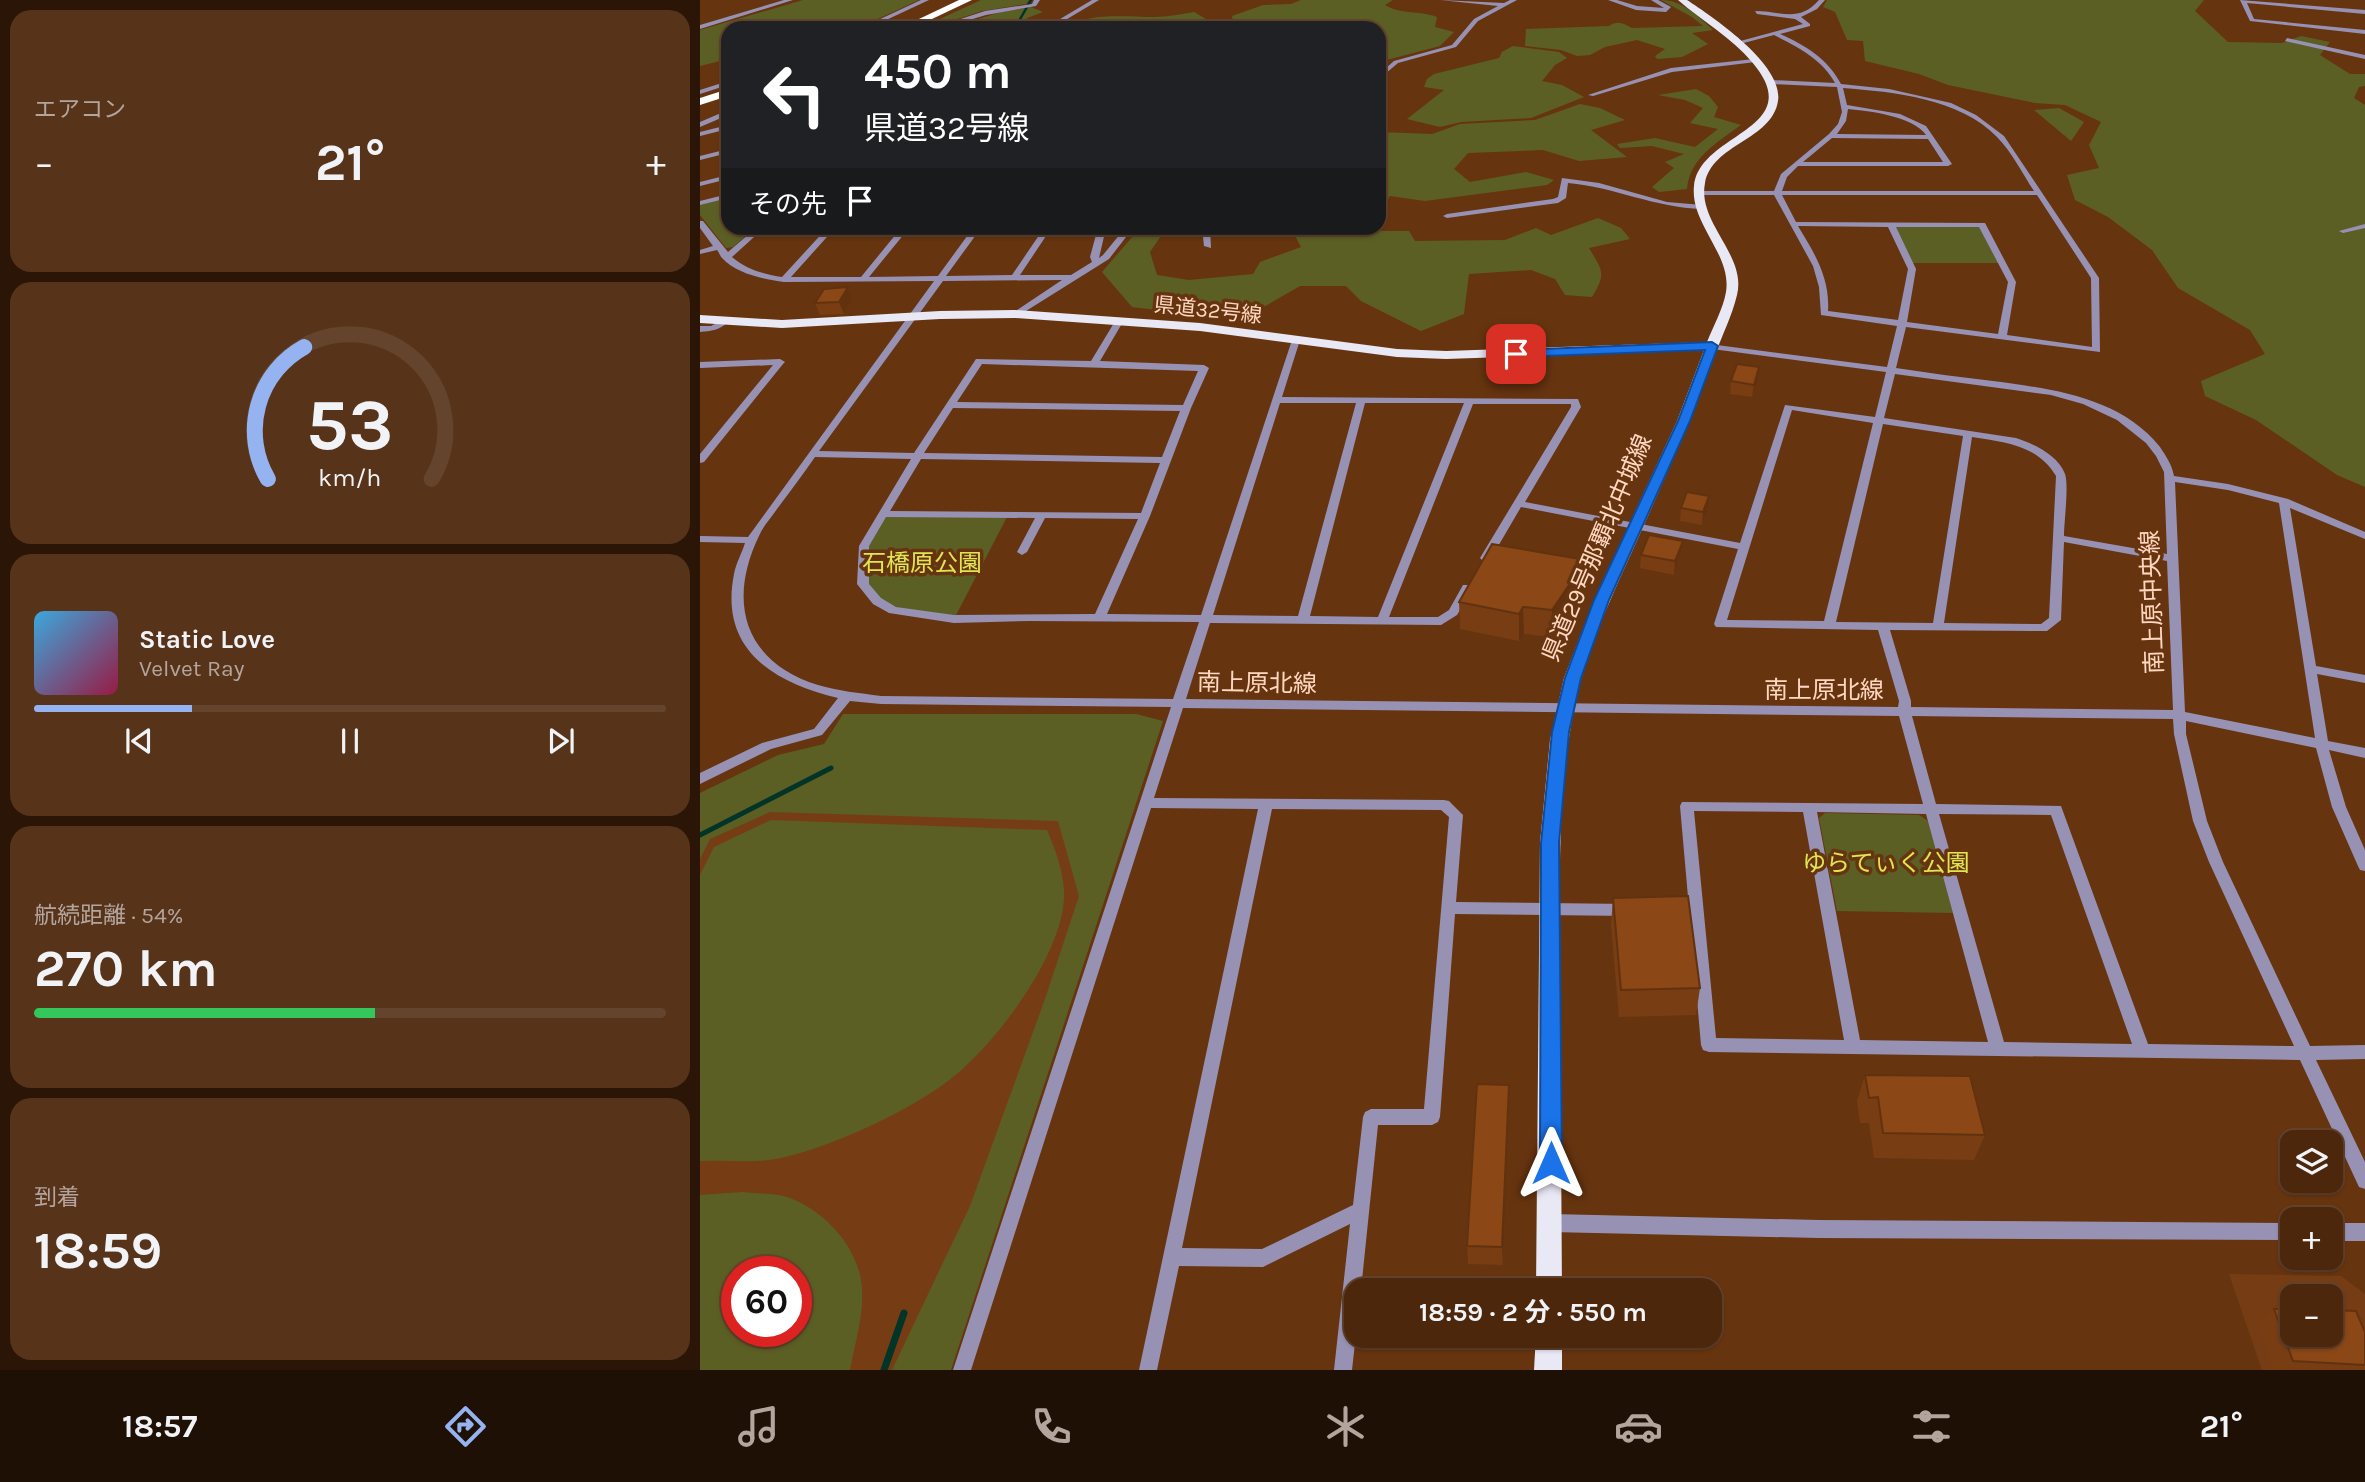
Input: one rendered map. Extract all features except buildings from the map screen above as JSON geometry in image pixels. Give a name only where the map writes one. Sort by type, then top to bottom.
[{"type":"highway","points":[[894,21],[950,0]]},
{"type":"highway","points":[[920,21],[967,0]]},
{"type":"highway","points":[[700,102],[721,94]]},
{"type":"highway","points":[[700,110],[721,102]]},
{"type":"main road","points":[[1682,0],[1708,17],[1737,43],[1771,82],[1774,96],[1767,114],[1712,161],[1701,177],[1699,193]]},
{"type":"main road","name":"県道29号那覇北中城線","points":[[1549,1278],[1550,908],[1553,797],[1565,709],[1587,639],[1684,421],[1732,292],[1724,250],[1702,206],[1699,193]]},
{"type":"main road","name":"県道32号線","points":[[700,319],[782,324],[914,316],[1015,314],[1200,327],[1397,353],[1446,355],[1712,346]]},
{"type":"main road","points":[[1548,1370],[1549,1348]]},
{"type":"street","points":[[891,21],[926,0]]},
{"type":"street","points":[[1060,21],[1096,0]]},
{"type":"street","points":[[1443,0],[1457,3],[1483,1],[1505,5]]},
{"type":"street","points":[[1386,71],[1396,62],[1454,46],[1476,20],[1514,0]]},
{"type":"street","points":[[1611,0],[1636,8],[1666,10],[1668,7],[1654,0]]},
{"type":"street","points":[[1797,17],[1815,8],[1822,0]]},
{"type":"street","points":[[702,26],[786,1]]},
{"type":"street","points":[[2243,1],[2365,12]]},
{"type":"street","points":[[2243,1],[2252,20],[2365,32]]},
{"type":"street","points":[[959,21],[1035,2]]},
{"type":"street","points":[[1737,43],[1808,25],[1797,17],[1756,12]]},
{"type":"street","points":[[1771,82],[1841,85],[1917,97],[1975,117],[1998,134],[2095,278],[2097,350],[1824,313],[1826,297],[1822,274],[1777,193],[1784,176],[1839,127],[1847,112],[1841,85],[1835,76],[1808,50],[1776,34]]},
{"type":"street","points":[[2287,40],[2365,57]]},
{"type":"street","points":[[2353,55],[2360,47]]},
{"type":"street","points":[[1591,96],[1671,69],[1754,61]]},
{"type":"street","points":[[700,92],[721,84]]},
{"type":"street","points":[[1796,164],[1948,164],[1924,127],[1898,114],[1844,106]]},
{"type":"street","points":[[700,125],[721,115]]},
{"type":"street","points":[[700,134],[721,129]]},
{"type":"street","points":[[1829,136],[1932,136]]},
{"type":"street","points":[[700,158],[721,153]]},
{"type":"street","points":[[700,184],[721,179]]},
{"type":"street","points":[[1447,216],[1555,201],[1562,198],[1565,180],[1586,181],[1665,205],[1702,206]]},
{"type":"street","points":[[1699,193],[2039,193]]},
{"type":"street","points":[[700,203],[721,198]]},
{"type":"street","points":[[700,223],[726,258],[740,269],[761,276],[784,279],[1073,276]]},
{"type":"street","points":[[1793,224],[1982,225],[2011,282],[2002,336]]},
{"type":"street","points":[[1829,625],[1902,325],[1912,269],[1891,224]]},
{"type":"street","points":[[2343,231],[2365,226]]},
{"type":"street","points":[[726,258],[752,235]]},
{"type":"street","points":[[784,279],[825,235]]},
{"type":"street","points":[[863,279],[899,235]]},
{"type":"street","points":[[914,316],[972,235]]},
{"type":"street","points":[[1015,277],[1044,235]]},
{"type":"street","points":[[1097,262],[1094,257],[1099,235]]},
{"type":"street","points":[[1015,314],[1106,257],[1123,235]]},
{"type":"street","points":[[1207,235],[1208,246]]},
{"type":"street","points":[[700,251],[718,247]]},
{"type":"street","name":"南上原北線","points":[[914,316],[750,540],[729,584],[728,610],[735,634],[754,657],[777,674],[808,688],[846,697],[880,701],[2178,715],[2365,753]]},
{"type":"street","points":[[1094,364],[1120,320]]},
{"type":"street","points":[[700,328],[713,328],[724,322]]},
{"type":"street","points":[[962,1370],[1296,340]]},
{"type":"street","name":"南上原中央線","points":[[1712,346],[2050,392],[2080,400],[2118,417],[2143,434],[2163,458],[2169,478],[2178,715],[2189,783],[2200,821],[2303,1052],[2365,1181]]},
{"type":"street","points":[[1099,618],[1145,516],[1204,368],[979,361],[949,405],[864,546],[863,584],[877,601],[893,610],[954,619],[1441,621],[1453,612],[1473,579]]},
{"type":"street","points":[[700,365],[780,362],[700,460]]},
{"type":"street","points":[[1276,400],[1575,401],[1576,407],[1479,569]]},
{"type":"street","points":[[1303,620],[1361,401]]},
{"type":"street","points":[[1381,620],[1469,402]]},
{"type":"street","points":[[949,405],[1186,408]]},
{"type":"street","points":[[1788,407],[1877,421],[2015,442],[2031,448],[2052,462],[2061,476],[2054,620],[2050,625],[2043,628],[1720,624],[1788,407]]},
{"type":"street","points":[[1938,626],[1968,434]]},
{"type":"street","points":[[813,454],[1166,460]]},
{"type":"street","points":[[2169,478],[2228,487],[2284,501],[2365,536]]},
{"type":"street","points":[[2284,501],[2322,744],[2339,807],[2365,866]]},
{"type":"street","points":[[1520,504],[1744,547]]},
{"type":"street","points":[[883,514],[1145,516]]},
{"type":"street","points":[[1022,552],[1042,514]]},
{"type":"street","points":[[2058,538],[2172,558]]},
{"type":"street","points":[[700,539],[750,540]]},
{"type":"street","points":[[1883,626],[1998,1049]]},
{"type":"street","points":[[2311,668],[2365,679]]},
{"type":"street","points":[[700,779],[767,746],[818,732],[846,697]]},
{"type":"street","points":[[1147,803],[1444,805],[1456,815],[1432,1117],[1371,1117],[1343,1370]]},
{"type":"street","points":[[1148,1370],[1266,804]]},
{"type":"street","points":[[2142,1050],[2056,810],[1687,806],[1689,911],[1709,1045],[1998,1049],[2365,1052]]},
{"type":"street","points":[[1809,807],[1853,1047]]},
{"type":"street","points":[[1449,908],[1641,910]]},
{"type":"street","points":[[1172,1257],[1264,1258],[1360,1210]]},
{"type":"street","points":[[1551,1223],[1819,1229],[2280,1232]]},
{"type":"street","points":[[2343,1232],[2365,1232]]},
{"type":"shaded area","points":[[1134,719],[938,1370],[700,1370],[700,796]]},
{"type":"shaded area","points":[[2229,1274],[2341,1276],[2365,1294],[2365,1370],[2262,1370]]},
{"type":"green space","points":[[803,0],[919,0],[873,21],[731,21]]},
{"type":"green space","points":[[981,0],[1029,0],[1026,4],[982,11],[951,21],[936,21]]},
{"type":"green space","points":[[1301,0],[1393,0],[1385,5],[1397,10],[1437,17],[1435,27],[1454,32],[1440,46],[1386,60],[1386,21],[1233,21],[1232,16],[1263,5],[1291,4]]},
{"type":"green space","points":[[1661,0],[1683,6],[1713,30],[1692,33],[1708,44],[1682,57],[1657,59],[1655,56],[1665,49],[1637,40],[1605,47],[1590,55],[1577,56],[1561,50],[1525,46],[1526,29],[1609,26],[1618,23],[1632,28],[1703,26]]},
{"type":"green space","points":[[1827,0],[2204,0],[2195,11],[2228,42],[2282,43],[2301,36],[2330,42],[2320,55],[2350,74],[2365,74],[2365,86],[2359,87],[2354,98],[2365,105],[2365,487],[2337,475],[2256,420],[2205,396],[2201,381],[2265,354],[2250,330],[2178,288],[2152,250],[2108,217],[2075,200],[2067,175],[2099,168],[2089,145],[2101,122],[2065,105],[2035,103],[1948,85],[1919,74],[1865,61],[1863,41],[1847,40],[1835,12],[1823,7]]},
{"type":"green space","points":[[1031,7],[1043,12],[1027,18],[1027,21],[972,21]]},
{"type":"green space","points":[[1194,12],[1206,19],[1081,21],[1096,17],[1160,17]]},
{"type":"green space","points":[[721,24],[721,61],[700,66],[700,30]]},
{"type":"green space","points":[[1513,46],[1559,52],[1567,58],[1555,65],[1542,81],[1562,85],[1584,97],[1531,118],[1461,122],[1440,127],[1407,119],[1444,90],[1424,87],[1427,79],[1434,74],[1499,58],[1502,52]]},
{"type":"green space","points":[[1696,89],[1709,96],[1718,107],[1714,117],[1741,125],[1699,159],[1689,178],[1687,189],[1659,192],[1652,187],[1674,168],[1665,162],[1684,154],[1652,146],[1620,148],[1617,144],[1655,138],[1695,147],[1718,129],[1690,123],[1703,108],[1685,100],[1658,95]]},
{"type":"green space","points":[[1580,104],[1600,108],[1625,120],[1591,130],[1627,157],[1579,161],[1543,150],[1468,153],[1454,169],[1470,182],[1526,172],[1554,180],[1547,185],[1425,201],[1390,196],[1386,202],[1386,132],[1432,134],[1460,124],[1535,120]]},
{"type":"green space","points":[[2059,108],[2084,122],[2071,141],[2034,110]]},
{"type":"green space","points":[[721,197],[721,235],[747,235],[733,247],[726,248],[700,215],[700,203]]},
{"type":"green space","points":[[1598,218],[1621,228],[1630,239],[1589,248],[1601,272],[1600,282],[1592,297],[1565,295],[1555,279],[1531,270],[1469,274],[1464,314],[1421,331],[1361,301],[1346,286],[1300,286],[1241,320],[1132,307],[1102,272],[1134,235],[1162,235],[1150,252],[1157,275],[1189,280],[1253,274],[1260,262],[1301,247],[1295,235],[1386,235],[1386,231],[1409,231],[1415,241],[1505,240],[1536,228],[1551,235]]},
{"type":"green space","points":[[1891,224],[1982,225],[2002,263],[1909,263]]},
{"type":"green space","name":"石橋原公園","points":[[883,514],[1008,515],[954,619],[913,612],[877,601],[863,584],[864,546]]},
{"type":"green space","points":[[843,714],[1136,714],[1163,721],[951,1370],[892,1370],[970,1206],[1079,896],[1058,821],[770,812],[710,839],[700,859],[700,793],[778,755],[824,744]]},
{"type":"green space","name":"ゆらてぃく公園","points":[[1825,813],[1919,815],[1928,821],[1953,913],[1837,911],[1819,818]]},
{"type":"green space","points":[[771,820],[1047,830],[1062,875],[1062,915],[1040,970],[1023,998],[983,1048],[944,1084],[888,1117],[846,1137],[804,1152],[765,1160],[700,1161],[700,875],[714,847]]},
{"type":"green space","points":[[743,1192],[773,1194],[790,1198],[815,1211],[845,1242],[858,1267],[861,1280],[861,1314],[850,1370],[700,1370],[700,1195]]},
{"type":"waterway","points":[[1019,21],[1031,0]]},
{"type":"waterway","points":[[700,835],[831,768]]},
{"type":"waterway","points":[[884,1370],[904,1313]]},
{"type":"route","points":[[1516,354],[1712,346],[1684,421],[1602,600],[1573,678],[1560,732],[1550,843],[1551,1163]]}]
